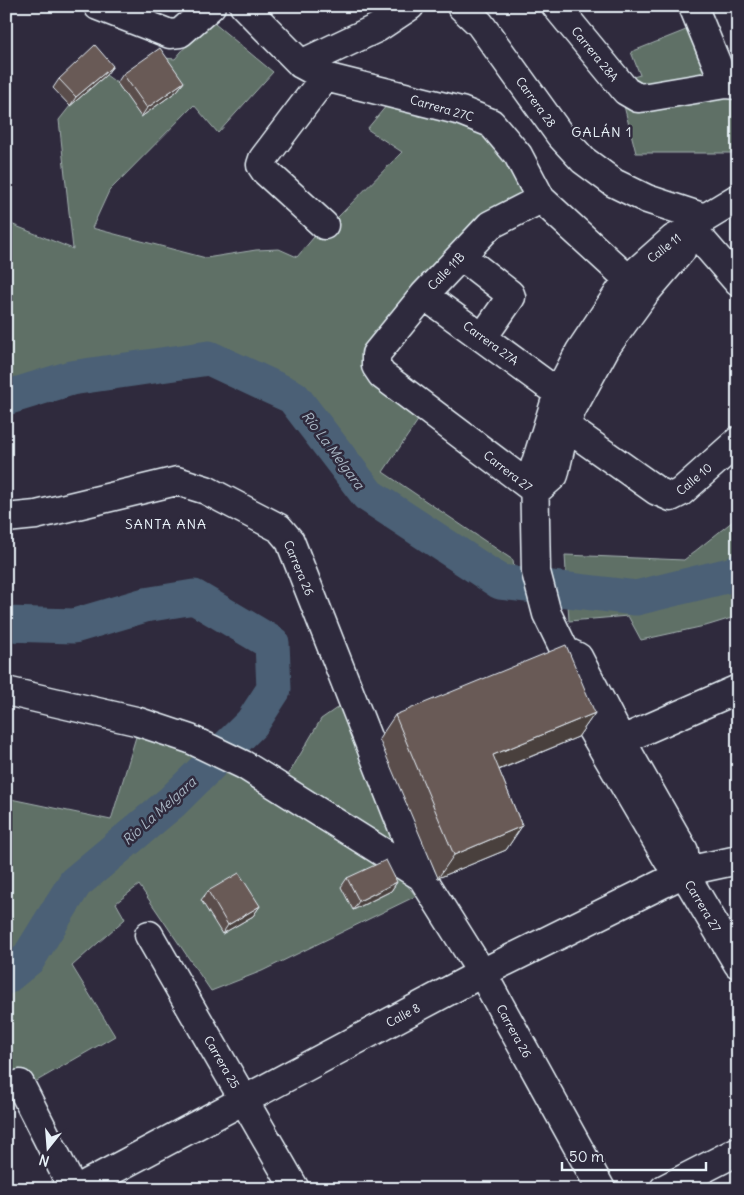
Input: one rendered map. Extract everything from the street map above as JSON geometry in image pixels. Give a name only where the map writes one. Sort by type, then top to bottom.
[{"type":"street","points":[[98,6],[170,34],[180,32],[211,6]]},
{"type":"street","name":"Carrera 27C","points":[[244,6],[301,64],[325,77],[461,111],[491,123],[518,155],[541,199],[628,279]]},
{"type":"street","points":[[301,64],[377,28],[410,6]]},
{"type":"street","name":"Carrera 28","points":[[461,6],[480,24],[560,135],[583,160],[614,183],[699,224]]},
{"type":"street","name":"Carrera 28A","points":[[556,6],[626,91],[638,98],[731,84]]},
{"type":"street","points":[[694,6],[731,84]]},
{"type":"street","points":[[324,225],[265,171],[261,165],[325,77]]},
{"type":"street","points":[[738,198],[699,224],[738,282]]},
{"type":"street","name":"Calle 11B","points":[[376,366],[376,354],[424,295],[490,225],[541,199]]},
{"type":"street","name":"Calle 11","points":[[536,491],[534,468],[558,412],[580,350],[628,279],[673,239],[699,224]]},
{"type":"street","name":"Calle 11","points":[[558,412],[572,409],[606,347],[645,293],[684,247],[699,224]]},
{"type":"street","points":[[461,256],[510,294],[511,297],[483,337]]},
{"type":"street","name":"Carrera 27A","points":[[424,295],[483,337],[558,412]]},
{"type":"street","name":"Carrera 27","points":[[376,366],[382,375],[536,491],[536,572],[547,614],[565,651],[561,665],[582,712],[612,744],[668,860],[684,874],[738,964]]},
{"type":"street","name":"Calle 10","points":[[558,412],[658,491],[671,497],[681,492],[738,441]]},
{"type":"street","name":"Carrera 26","points":[[6,518],[36,515],[177,480],[206,490],[279,528],[290,541],[422,877],[482,973],[601,1189]]},
{"type":"street","points":[[538,663],[565,651]]},
{"type":"street","points":[[612,744],[738,689]]},
{"type":"street","name":"Carrera 26","points":[[6,691],[136,721],[190,739],[244,766],[422,877]]},
{"type":"street","points":[[367,737],[394,725]]},
{"type":"street","name":"Calle 8","points":[[77,1189],[482,973],[684,874],[696,869],[738,860]]},
{"type":"street","name":"Carrera 25","points":[[149,935],[295,1189]]},
{"type":"street","points":[[20,1084],[72,1189]]},
{"type":"street","points":[[664,1189],[738,1151]]},
{"type":"green space","points":[[209,19],[273,72],[218,133],[194,105],[109,191],[92,228],[206,258],[256,250],[279,249],[297,257],[320,230],[338,217],[402,152],[367,129],[387,105],[484,131],[533,197],[487,218],[371,338],[373,383],[421,416],[383,472],[513,560],[515,578],[505,576],[372,493],[296,385],[213,349],[64,370],[6,388],[6,222],[73,249],[59,120],[70,106],[106,75],[117,83],[141,116],[177,91],[154,57],[175,59]]},
{"type":"green space","points":[[691,28],[720,79],[642,96],[623,80],[640,75],[631,52]]},
{"type":"green space","points":[[738,89],[738,153],[636,153],[622,98]]},
{"type":"green space","points":[[738,517],[738,616],[709,625],[641,640],[628,616],[569,621],[565,555],[684,560]]},
{"type":"green space","points":[[347,701],[400,852],[287,777],[321,719]]},
{"type":"green space","points":[[138,730],[208,758],[179,786],[68,882],[23,952],[6,967],[6,798],[111,820]]},
{"type":"green space","points":[[220,761],[391,866],[416,896],[262,971],[211,991],[139,885],[116,903],[125,919],[72,966],[115,1036],[35,1082],[31,1075],[7,1088],[6,985],[30,962],[80,887],[148,830]]},
{"type":"building","points":[[95,45],[113,66],[76,97],[59,79]]},
{"type":"building","points":[[160,48],[184,82],[147,108],[123,74]]},
{"type":"building","points":[[566,645],[595,713],[493,755],[522,826],[454,855],[395,715]]},
{"type":"building","points":[[386,860],[397,882],[359,901],[347,878]]},
{"type":"building","points":[[239,873],[260,906],[228,925],[208,891]]},
{"type":"waterway","name":"Río La Melgara","points":[[6,398],[71,378],[209,358],[293,397],[368,495],[500,582],[636,598],[734,574],[738,571]]},
{"type":"waterway","name":"Río La Melgara","points":[[6,624],[74,626],[145,605],[194,597],[272,643],[274,689],[252,723],[172,802],[75,883],[28,959],[6,977]]},
{"type":"district","name":"GALÁN 1","points":[[602,132]]},
{"type":"district","name":"SANTA ANA","points":[[166,524]]}]
